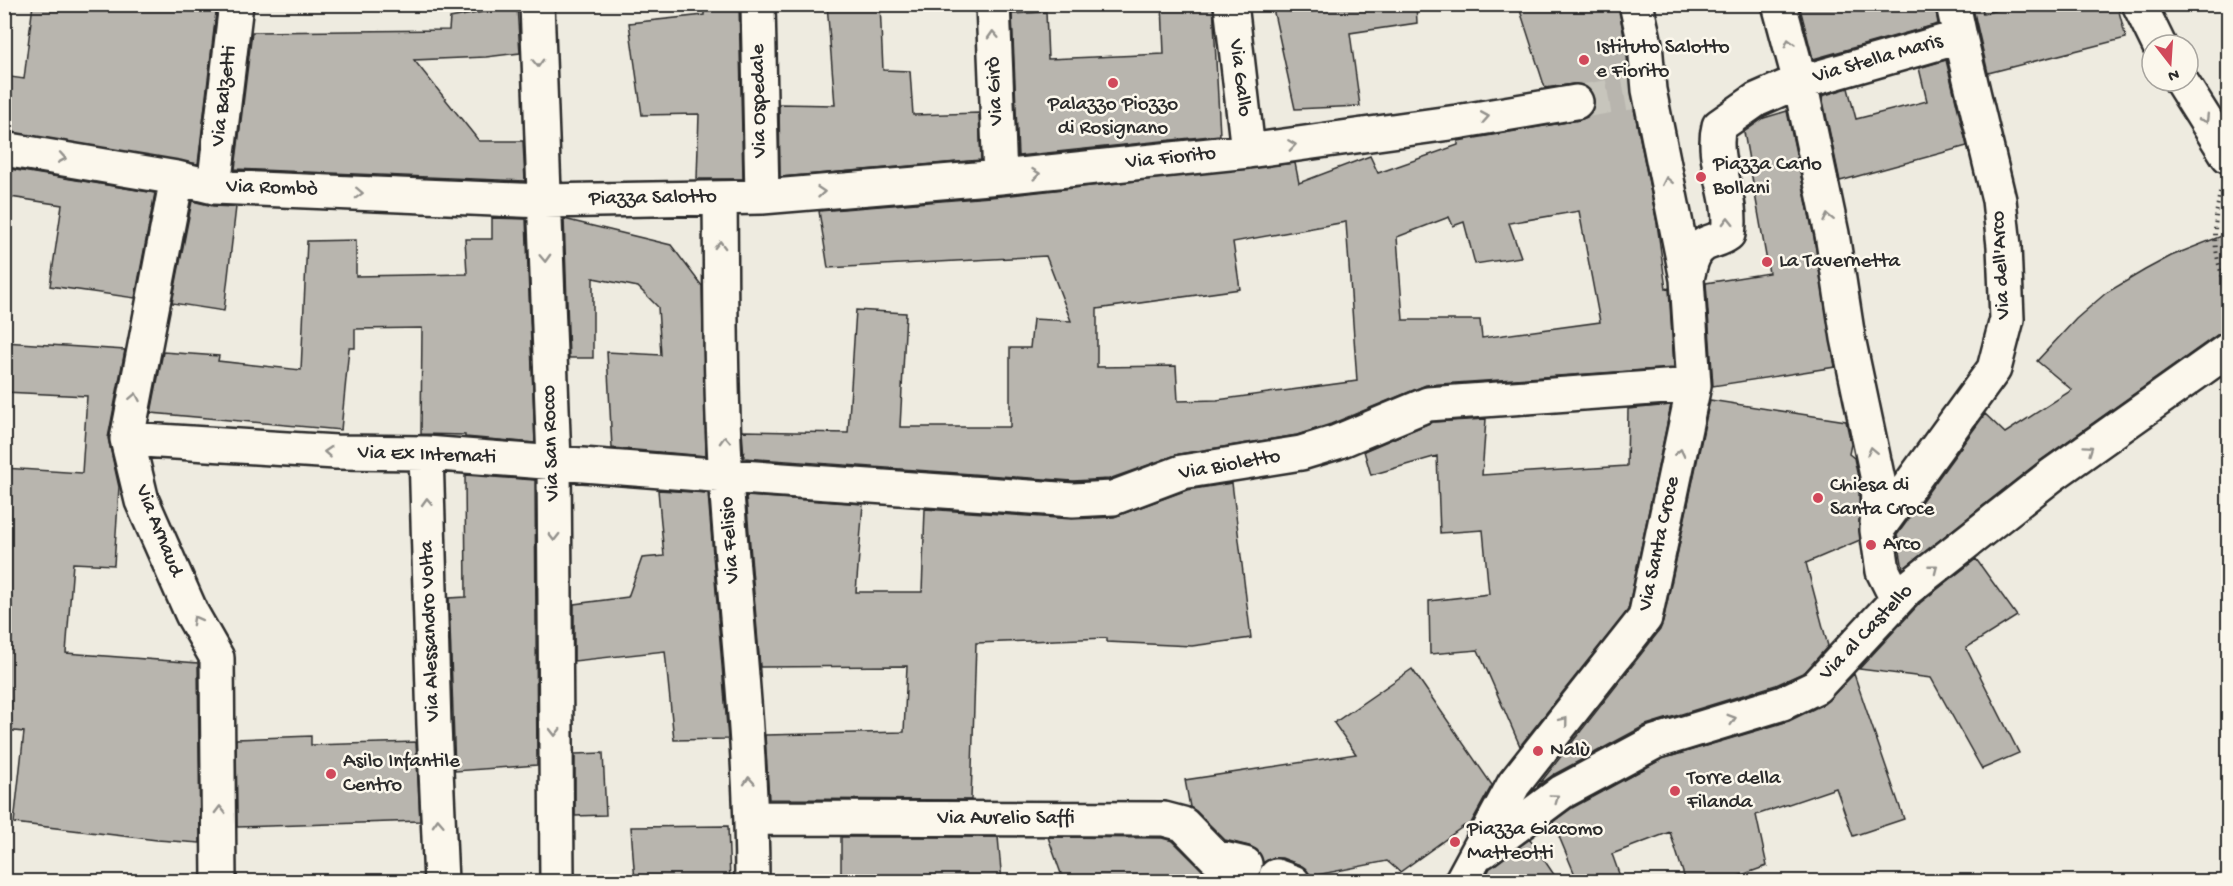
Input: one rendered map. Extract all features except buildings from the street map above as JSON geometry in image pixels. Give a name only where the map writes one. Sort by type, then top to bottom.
[{"type":"street","name":"Via Balzetti","points":[[214,187],[236,4]]},
{"type":"street","name":"Via San Rocco","points":[[537,4],[554,462],[557,882]]},
{"type":"street","name":"Via Ospedale","points":[[758,4],[762,197]]},
{"type":"street","name":"Via Girò","points":[[993,4],[1000,177]]},
{"type":"street","name":"Via Gallo","points":[[1230,4],[1248,151]]},
{"type":"street","points":[[1636,4],[1645,44],[1649,90],[1687,283]]},
{"type":"street","points":[[1779,4],[1800,82],[1832,234],[1848,338],[1878,480],[1877,530],[1883,571],[1898,599]]},
{"type":"street","name":"Via Stella Maris","points":[[1800,82],[1960,37],[1953,4]]},
{"type":"street","points":[[2139,4],[2153,33]]},
{"type":"street","name":"Via dell'Arco","points":[[1877,530],[1994,369],[2007,319],[2004,246],[1999,200],[1960,37]]},
{"type":"street","points":[[1687,283],[1694,255],[1704,245],[1721,240],[1728,234],[1727,199],[1715,138],[1719,126],[1756,100],[1800,82]]},
{"type":"street","points":[[2189,93],[2228,156]]},
{"type":"street","name":"Via Fiorito","points":[[762,197],[1000,177],[1248,151],[1457,122],[1576,102]]},
{"type":"street","name":"Via Rombò","points":[[4,149],[177,178],[214,187],[543,201]]},
{"type":"street","name":"Via Arnaud","points":[[177,178],[127,439],[142,501],[192,614],[217,658],[219,882]]},
{"type":"street","name":"Piazza Salotto","points":[[543,201],[762,197]]},
{"type":"street","name":"Via Felisio","points":[[720,198],[719,282],[726,476],[752,818],[752,882]]},
{"type":"street","name":"Via Santa Croce","points":[[1468,869],[1514,783],[1646,618],[1694,385],[1687,283]]},
{"type":"street","name":"Via al Castello","points":[[1468,869],[1562,792],[1655,742],[1783,703],[1816,687],[1907,589],[2052,475],[2229,350]]},
{"type":"street","name":"Via Bioletto","points":[[726,476],[1073,500],[1113,498],[1182,472],[1301,453],[1337,442],[1428,404],[1694,385]]},
{"type":"street","name":"Via Ex Internati","points":[[127,439],[336,452],[426,453],[726,476]]},
{"type":"street","name":"Via Alessandro Volta","points":[[426,453],[441,882]]},
{"type":"street","name":"Via Aurelio Saffi","points":[[752,818],[1164,819],[1183,824],[1215,857],[1245,864]]},
{"type":"path","points":[[2228,156],[2214,220],[2215,246],[2229,292]]},
{"type":"tunnel","points":[[1576,102],[1649,90]]},
{"type":"place","name":"Istituto Salotto e Fiorito","points":[[1584,60]]},
{"type":"place","name":"Palazzo Piozzo di Rosignano","points":[[1113,83]]},
{"type":"place","name":"Piazza Carlo Bollani","points":[[1701,177]]},
{"type":"place","name":"La Tavernetta","points":[[1767,262]]},
{"type":"place","name":"Chiesa di Santa Croce","points":[[1818,498]]},
{"type":"place","name":"Arco","points":[[1871,545]]},
{"type":"place","name":"Nalù","points":[[1538,751]]},
{"type":"place","name":"Asilo Infantile Centro","points":[[331,774]]},
{"type":"place","name":"Torre della Filanda","points":[[1675,791]]},
{"type":"place","name":"Piazza Giacomo Matteotti","points":[[1455,842]]}]
